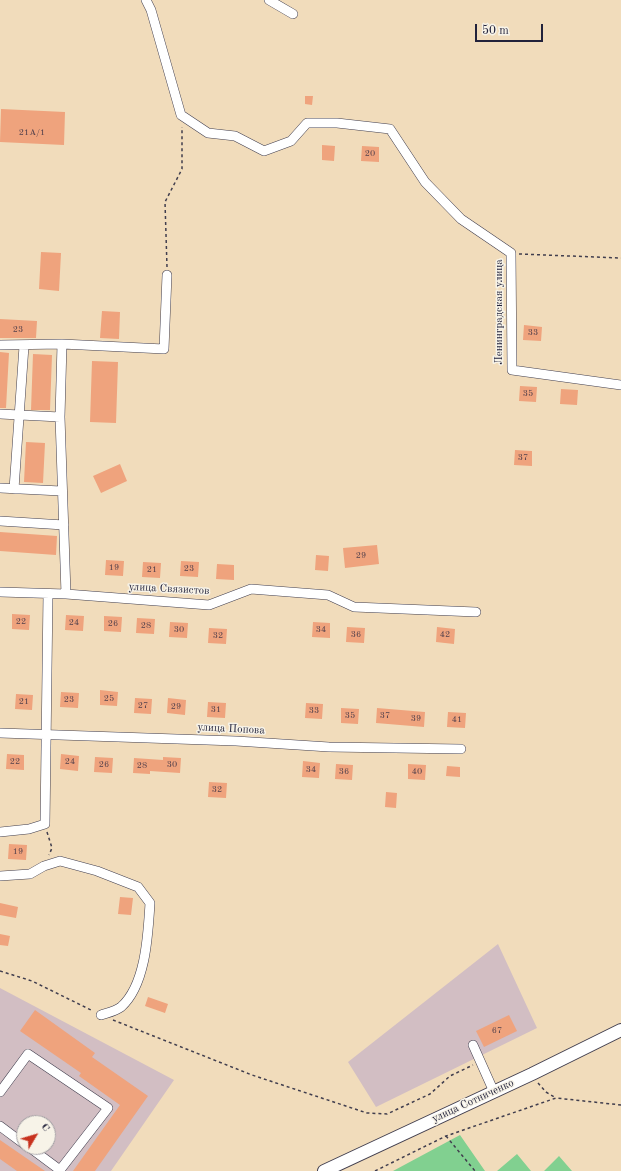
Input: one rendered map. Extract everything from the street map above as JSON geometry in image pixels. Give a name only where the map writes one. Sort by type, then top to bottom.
[{"type":"main road","name":"улица Сотниченко","points":[[324,1171],[532,1074],[621,1030]]},
{"type":"street","points":[[146,0],[151,10],[181,115],[208,133],[235,136],[264,151],[290,142],[307,123],[337,122],[390,130],[425,182],[461,219],[511,253]]},
{"type":"street","points":[[269,0],[293,14]]},
{"type":"street","name":"Ленинградская улица","points":[[511,253],[512,370],[621,385]]},
{"type":"street","points":[[0,345],[24,346],[62,344],[164,349],[167,275]]},
{"type":"street","points":[[62,344],[60,417],[61,491],[64,525],[66,594]]},
{"type":"street","points":[[14,489],[24,346]]},
{"type":"street","points":[[0,414],[60,417]]},
{"type":"street","points":[[0,488],[61,491]]},
{"type":"street","points":[[0,521],[64,525]]},
{"type":"street","name":"улица Связистов","points":[[0,592],[66,594],[209,605],[251,589],[328,595],[354,607],[476,612]]},
{"type":"street","points":[[0,832],[29,829],[45,824],[48,594]]},
{"type":"street","name":"улица Попова","points":[[0,733],[236,741],[329,747],[461,749]]},
{"type":"street","points":[[0,876],[30,874],[44,866],[60,861],[97,871],[138,887],[150,903],[147,941],[136,988],[120,1007],[101,1015]]},
{"type":"street","points":[[473,1045],[494,1092]]},
{"type":"street","points":[[0,1092],[28,1054],[108,1108],[60,1170],[40,1155]]},
{"type":"street","points":[[0,1126],[16,1138]]},
{"type":"path","points":[[167,275],[165,202],[182,169],[181,115]]},
{"type":"path","points":[[511,253],[621,258]]},
{"type":"path","points":[[44,866],[52,848],[45,824]]},
{"type":"path","points":[[0,971],[32,981],[101,1015],[252,1075],[367,1113],[387,1114],[430,1094],[450,1076],[481,1061]]},
{"type":"path","points":[[532,1074],[546,1092],[556,1098],[621,1105]]},
{"type":"path","points":[[375,1171],[446,1136],[556,1098]]},
{"type":"path","points":[[446,1136],[475,1171]]},
{"type":"shaded area","points":[[498,944],[537,1028],[376,1107],[348,1062]]},
{"type":"shaded area","points":[[0,988],[174,1080],[111,1171],[0,1171]]},
{"type":"green space","points":[[460,1135],[485,1171],[393,1171]]},
{"type":"green space","points":[[517,1154],[531,1171],[497,1171]]},
{"type":"green space","points":[[559,1156],[572,1171],[544,1171]]},
{"type":"building","points":[[305,96],[313,96],[312,105],[305,104]]},
{"type":"building","points":[[1,109],[65,112],[64,145],[0,142]]},
{"type":"building","points":[[322,145],[335,146],[334,161],[322,160]]},
{"type":"building","points":[[362,146],[379,147],[379,162],[361,161]]},
{"type":"building","points":[[41,252],[61,253],[59,291],[39,289]]},
{"type":"building","points":[[102,311],[120,312],[119,339],[100,338]]},
{"type":"building","points":[[0,319],[37,321],[36,338],[0,338]]},
{"type":"building","points":[[524,325],[542,327],[541,341],[523,340]]},
{"type":"building","points":[[0,352],[9,353],[6,408],[0,408]]},
{"type":"building","points":[[33,354],[52,355],[50,410],[31,410]]},
{"type":"building","points":[[92,361],[118,362],[116,423],[90,422]]},
{"type":"building","points":[[520,386],[537,387],[536,402],[519,401]]},
{"type":"building","points":[[561,389],[578,390],[577,405],[560,404]]},
{"type":"building","points":[[26,442],[45,443],[43,483],[24,482]]},
{"type":"building","points":[[515,450],[532,451],[532,466],[514,465]]},
{"type":"building","points":[[120,464],[127,481],[101,493],[93,476]]},
{"type":"building","points":[[0,532],[57,536],[56,555],[0,551]]},
{"type":"building","points":[[377,545],[379,564],[345,568],[343,548]]},
{"type":"building","points":[[316,555],[329,556],[328,571],[315,570]]},
{"type":"building","points":[[106,560],[124,561],[123,576],[105,575]]},
{"type":"building","points":[[181,561],[199,562],[198,577],[180,576]]},
{"type":"building","points":[[143,562],[161,563],[160,578],[142,577]]},
{"type":"building","points":[[217,564],[234,565],[234,580],[216,579]]},
{"type":"building","points":[[12,614],[30,615],[29,630],[12,629]]},
{"type":"building","points":[[66,615],[84,616],[83,631],[65,630]]},
{"type":"building","points":[[104,616],[122,617],[121,632],[104,631]]},
{"type":"building","points":[[137,618],[155,619],[154,634],[136,633]]},
{"type":"building","points":[[170,622],[188,623],[187,638],[169,637]]},
{"type":"building","points":[[313,622],[330,623],[330,638],[312,637]]},
{"type":"building","points":[[347,627],[365,628],[364,643],[346,642]]},
{"type":"building","points":[[437,627],[455,629],[454,644],[436,642]]},
{"type":"building","points":[[209,628],[227,629],[226,644],[208,643]]},
{"type":"building","points":[[100,690],[118,692],[117,706],[100,705]]},
{"type":"building","points":[[61,692],[79,693],[78,708],[60,707]]},
{"type":"building","points":[[16,694],[33,695],[32,710],[15,709]]},
{"type":"building","points":[[135,698],[152,699],[151,714],[134,713]]},
{"type":"building","points":[[168,698],[186,700],[185,715],[167,713]]},
{"type":"building","points":[[208,702],[226,703],[225,718],[207,717]]},
{"type":"building","points":[[306,703],[323,704],[322,719],[305,718]]},
{"type":"building","points":[[341,708],[359,709],[358,724],[341,723]]},
{"type":"building","points":[[377,708],[425,712],[424,727],[376,723]]},
{"type":"building","points":[[448,712],[466,713],[465,728],[447,727]]},
{"type":"building","points":[[7,754],[24,755],[24,770],[6,769]]},
{"type":"building","points":[[61,754],[79,756],[78,771],[60,769]]},
{"type":"building","points":[[95,757],[113,758],[112,773],[94,772]]},
{"type":"building","points":[[163,757],[181,758],[180,773],[150,771],[150,774],[133,773],[134,758],[163,760]]},
{"type":"building","points":[[303,761],[320,763],[319,778],[302,777]]},
{"type":"building","points":[[336,764],[353,765],[352,780],[335,779]]},
{"type":"building","points":[[408,764],[426,765],[425,780],[408,779]]},
{"type":"building","points":[[447,766],[460,767],[460,777],[446,776]]},
{"type":"building","points":[[209,782],[227,783],[226,798],[208,797]]},
{"type":"building","points":[[386,792],[397,793],[396,808],[385,807]]},
{"type":"building","points":[[9,844],[27,845],[26,860],[8,859]]},
{"type":"building","points":[[120,897],[133,898],[131,915],[118,914]]},
{"type":"building","points":[[0,903],[18,907],[16,918],[0,915]]},
{"type":"building","points":[[0,934],[10,936],[8,946],[0,945]]},
{"type":"building","points":[[148,997],[168,1004],[165,1013],[145,1006]]},
{"type":"building","points":[[35,1010],[95,1053],[92,1057],[148,1096],[95,1171],[73,1171],[120,1105],[79,1076],[81,1073],[20,1031]]},
{"type":"building","points":[[509,1015],[517,1031],[484,1047],[476,1031]]},
{"type":"building","points":[[0,1140],[16,1151],[16,1155],[22,1155],[45,1171],[17,1171],[0,1159]]}]
